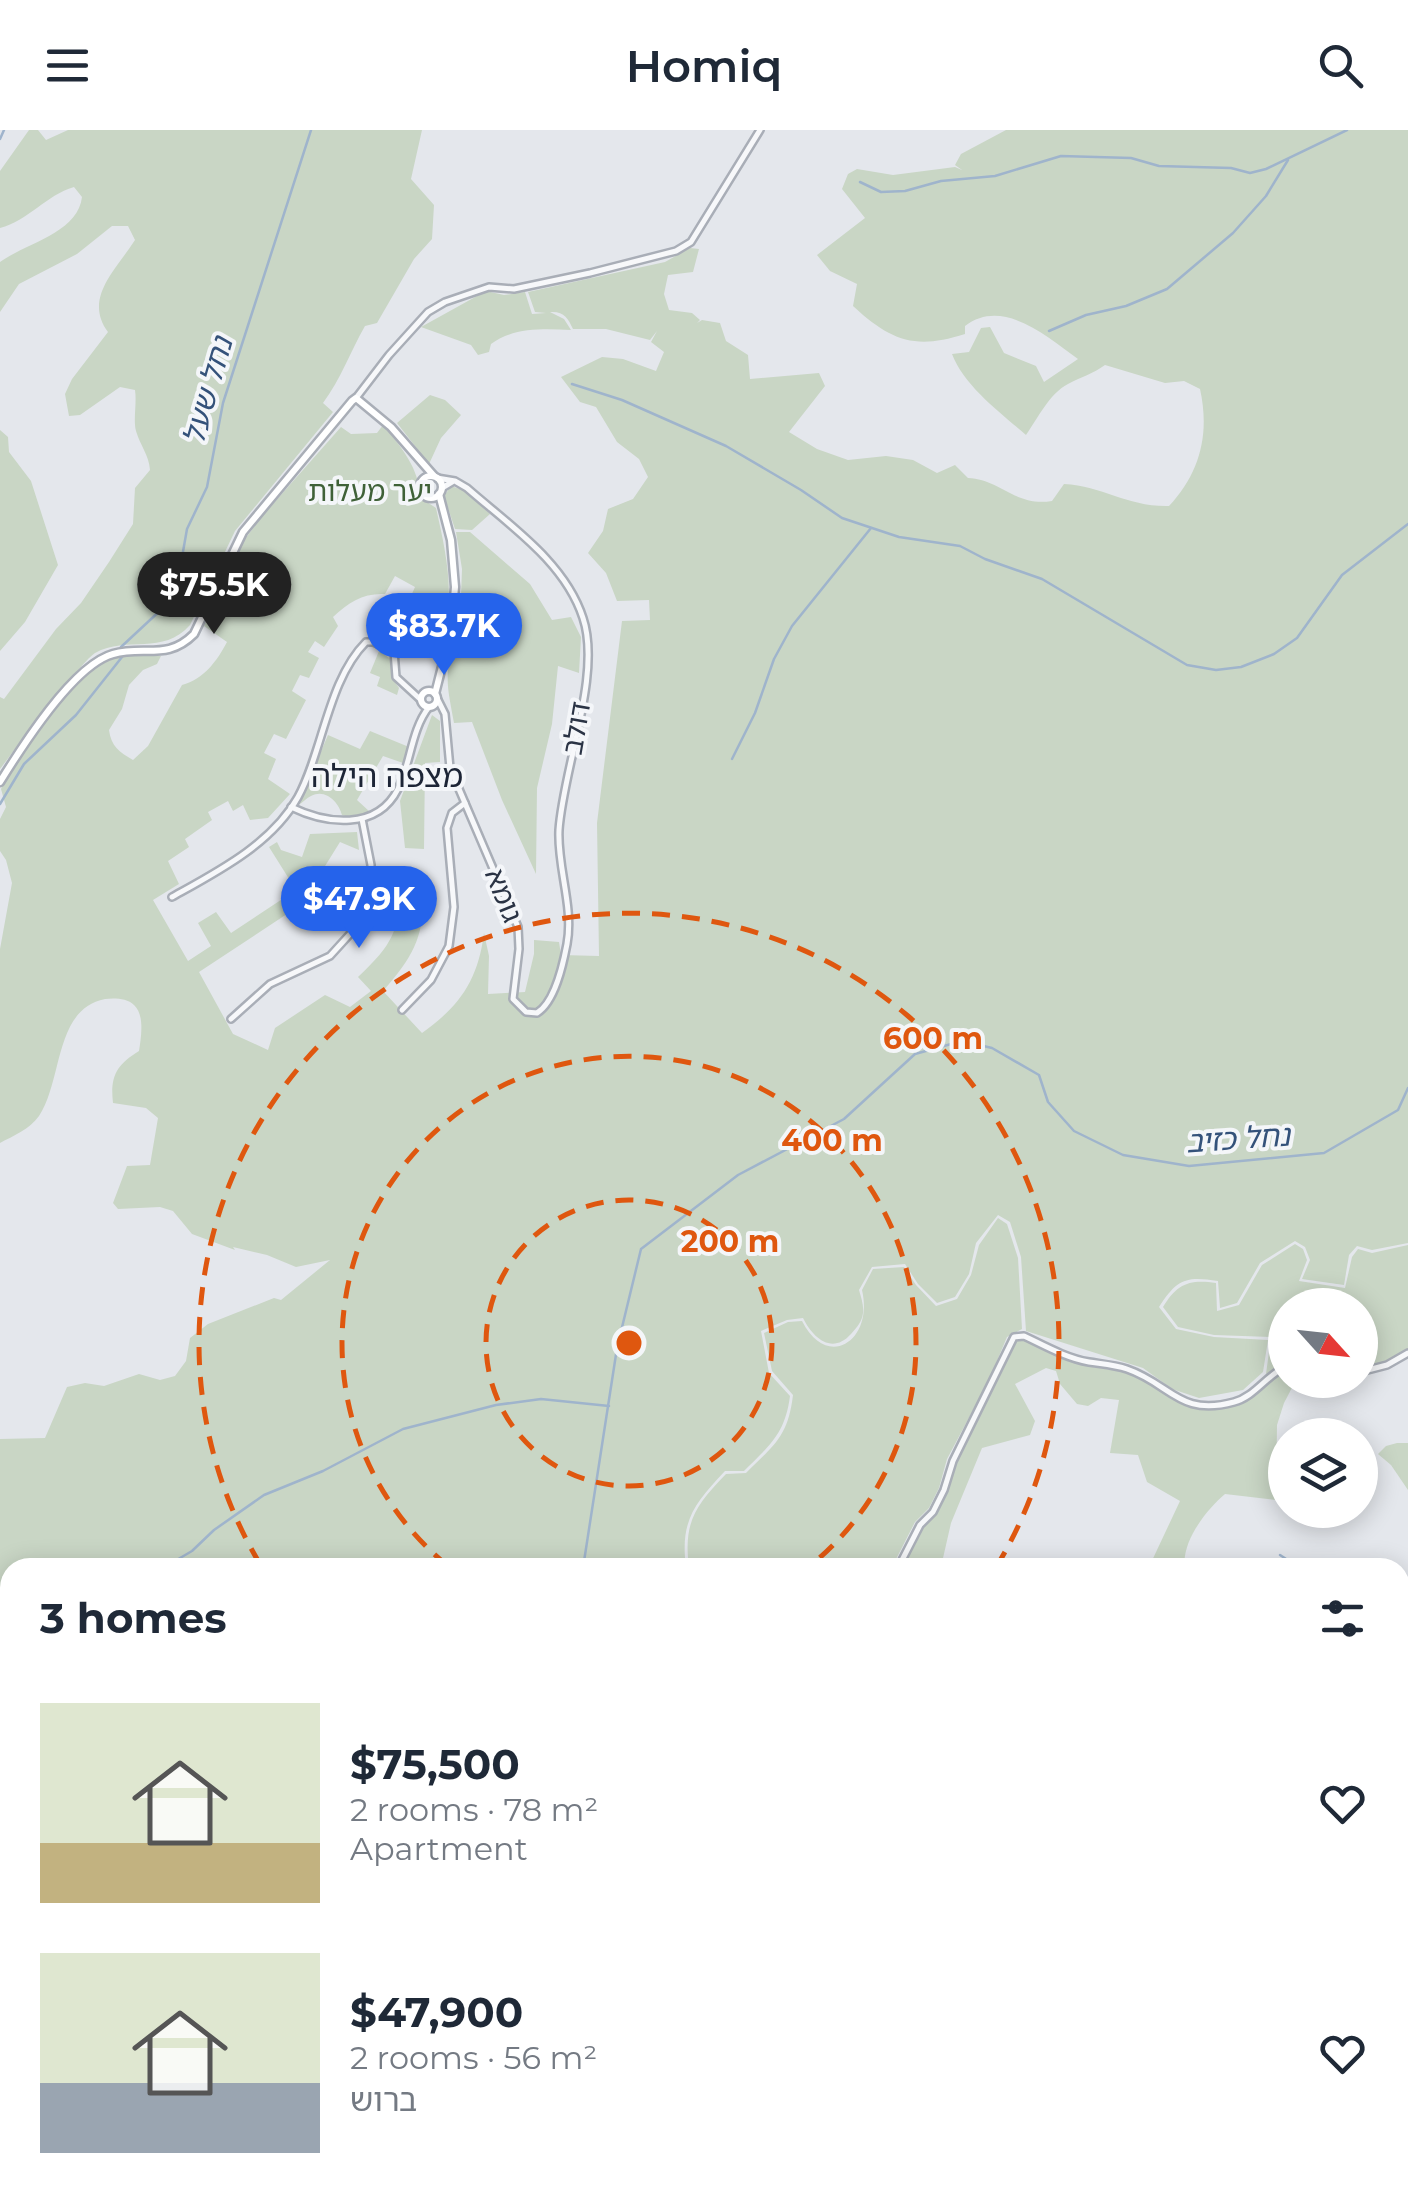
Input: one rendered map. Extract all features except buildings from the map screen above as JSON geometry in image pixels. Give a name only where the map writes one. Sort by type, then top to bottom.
[{"type":"main road","points":[[0,782],[38,724],[96,662],[116,653],[176,648],[194,634],[243,532],[356,398],[391,427],[435,477],[440,491],[451,540],[455,587],[450,631],[428,699]]},
{"type":"main road","points":[[420,464],[422,494],[442,509]]},
{"type":"main road","points":[[421,482],[427,476],[435,477]]},
{"type":"main road","points":[[429,498],[440,491]]},
{"type":"street","points":[[356,398],[423,318],[445,302],[488,287],[514,289],[590,274],[676,251],[691,242],[760,130]]},
{"type":"street","points":[[435,477],[455,481]]},
{"type":"street","points":[[440,491],[455,481]]},
{"type":"street","name":"דולב","points":[[455,481],[553,566],[577,602],[587,632],[587,668],[559,832],[568,938],[550,999],[542,1010],[531,1014]]},
{"type":"street","points":[[172,898],[245,853],[291,807],[334,699],[361,646],[369,640],[394,650],[396,677],[428,699],[396,792],[383,808],[362,819],[334,820],[291,807]]},
{"type":"street","name":"גומא","points":[[428,699],[445,714],[448,760],[516,920],[519,949],[512,994],[516,1005],[531,1014]]},
{"type":"street","points":[[402,1010],[431,980],[449,946],[454,907],[447,828],[452,813],[465,803]]},
{"type":"street","points":[[231,1019],[270,984],[330,956],[343,944],[360,916],[370,882],[371,864],[362,819]]},
{"type":"street","points":[[903,1558],[920,1525],[939,1501],[952,1461],[1014,1337],[1024,1336],[1087,1362],[1124,1368],[1152,1380],[1172,1397],[1192,1404],[1214,1405],[1242,1399],[1268,1376]]},
{"type":"street","points":[[1378,1367],[1408,1354]]},
{"type":"green space","points":[[29,130],[38,130],[46,140],[68,130],[422,130],[411,179],[434,205],[432,239],[414,259],[377,323],[365,326],[323,403],[333,412],[235,531],[190,625],[168,640],[120,645],[93,655],[57,694],[0,769],[0,697],[4,699],[109,562],[133,524],[135,488],[150,470],[136,431],[135,390],[120,387],[80,415],[69,416],[65,394],[108,332],[101,320],[101,296],[135,240],[128,226],[112,226],[77,254],[19,284],[0,312],[0,262],[61,228],[71,220],[82,197],[74,187],[0,228],[0,171]]},
{"type":"green space","name":"יער מעלות","points":[[1006,130],[1408,130],[1408,1243],[1372,1250],[1357,1246],[1349,1255],[1344,1285],[1302,1279],[1310,1260],[1305,1247],[1295,1241],[1260,1263],[1237,1303],[1220,1308],[1218,1281],[1198,1279],[1177,1285],[1159,1307],[1176,1329],[1214,1337],[1268,1340],[1263,1372],[1243,1390],[1199,1398],[1172,1389],[1143,1368],[1026,1331],[1021,1257],[1010,1222],[998,1215],[976,1243],[969,1274],[955,1297],[937,1303],[905,1264],[872,1267],[859,1290],[862,1319],[844,1340],[824,1341],[803,1318],[761,1331],[769,1373],[790,1396],[784,1420],[769,1446],[744,1471],[725,1471],[697,1504],[685,1537],[685,1558],[0,1558],[0,1439],[45,1438],[67,1387],[85,1383],[104,1386],[139,1374],[160,1380],[175,1376],[186,1361],[190,1338],[208,1324],[274,1298],[281,1300],[330,1260],[296,1267],[192,1234],[173,1211],[160,1207],[118,1209],[113,1203],[127,1166],[150,1165],[158,1118],[146,1108],[113,1103],[116,1073],[140,1046],[140,1015],[128,1001],[105,999],[89,1005],[77,1016],[68,1031],[39,1116],[0,1143],[0,949],[12,883],[0,851],[0,819],[6,807],[1,789],[20,756],[50,715],[99,665],[125,655],[161,656],[157,664],[143,670],[129,685],[122,709],[109,730],[116,748],[133,760],[148,746],[182,685],[209,668],[227,642],[204,626],[238,548],[341,427],[351,434],[377,433],[383,425],[413,468],[421,498],[436,508],[447,562],[449,598],[437,652],[432,607],[411,596],[415,587],[395,576],[385,594],[363,597],[333,617],[338,626],[324,647],[315,641],[308,652],[319,658],[309,678],[300,675],[292,691],[306,700],[286,739],[274,734],[264,753],[276,759],[268,779],[290,794],[268,818],[250,820],[243,805],[233,811],[228,801],[208,812],[212,820],[185,839],[189,847],[168,861],[179,884],[153,900],[188,961],[211,946],[198,923],[216,912],[231,933],[296,890],[269,847],[277,842],[281,850],[302,857],[310,834],[357,832],[359,850],[340,842],[296,908],[199,972],[233,1034],[268,1050],[275,1028],[325,995],[350,1007],[371,991],[358,977],[392,937],[404,886],[423,886],[420,931],[410,955],[383,991],[422,1033],[447,1013],[465,990],[477,965],[484,933],[489,956],[488,994],[525,992],[534,940],[559,942],[561,955],[599,956],[597,823],[622,621],[650,620],[649,600],[617,601],[606,573],[588,553],[603,531],[608,509],[633,499],[648,477],[639,459],[617,442],[596,407],[580,402],[561,377],[602,357],[623,359],[656,371],[664,352],[651,342],[657,331],[650,340],[606,329],[573,329],[565,316],[555,312],[550,312],[564,319],[571,330],[519,332],[500,338],[491,344],[489,352],[478,355],[471,345],[421,327],[486,291],[504,295],[525,292],[532,314],[546,313],[535,312],[528,292],[665,262],[690,248],[699,249],[693,272],[668,275],[664,294],[669,310],[692,313],[700,320],[697,323],[720,323],[726,341],[748,355],[750,379],[819,373],[825,386],[789,432],[817,449],[848,460],[886,456],[913,460],[937,473],[955,465],[968,478],[1039,502],[1052,501],[1064,484],[1140,503],[1169,506],[1188,480],[1200,452],[1204,422],[1200,389],[1184,381],[1165,383],[1105,365],[1061,388],[1026,435],[974,388],[952,354],[969,352],[981,328],[990,327],[1004,353],[1036,366],[1044,382],[1078,359],[1024,323],[994,316],[979,318],[965,326],[965,334],[947,339],[904,339],[879,327],[853,306],[857,284],[830,271],[817,255],[865,218],[842,189],[848,174],[857,169],[893,175],[955,167],[962,170],[955,165],[961,154]]},
{"type":"green space","points":[[430,395],[445,400],[461,415],[441,438],[429,464],[397,423]]},
{"type":"green space","points":[[0,430],[8,437],[9,452],[31,481],[58,565],[25,622],[0,651]]},
{"type":"green space","points":[[451,486],[463,490],[490,514],[472,530],[455,529],[444,496]]},
{"type":"green space","points":[[456,532],[470,532],[530,584],[552,620],[571,617],[581,637],[579,673],[558,666],[552,724],[537,788],[536,874],[472,722],[454,723],[449,664],[455,641],[467,636],[471,627],[461,596],[462,569]]},
{"type":"green space","points":[[379,651],[392,660],[397,695],[377,686],[380,677],[370,673]]},
{"type":"green space","points":[[432,715],[440,721],[440,762],[425,763],[424,849],[405,848],[400,801]]},
{"type":"green space","points":[[370,731],[409,747],[403,763],[383,756],[357,800],[370,812],[342,815],[335,802],[322,794],[298,805],[328,735],[360,749]]},
{"type":"green space","points":[[998,1218],[1007,1224],[1018,1258],[1022,1329],[1007,1337],[947,1459],[939,1488],[897,1558],[688,1558],[690,1526],[707,1495],[726,1474],[746,1473],[778,1439],[787,1421],[793,1395],[772,1371],[764,1333],[788,1322],[802,1321],[812,1336],[824,1344],[835,1347],[846,1343],[861,1323],[862,1290],[873,1269],[904,1267],[936,1306],[957,1299],[971,1275],[979,1245]]},
{"type":"green space","points":[[1295,1244],[1303,1249],[1307,1260],[1299,1281],[1345,1288],[1268,1288],[1268,1337],[1214,1335],[1178,1327],[1163,1307],[1179,1288],[1198,1282],[1216,1283],[1217,1311],[1239,1305],[1262,1265]]},
{"type":"green space","points":[[1408,1245],[1408,1350],[1378,1364],[1378,1288],[1345,1288],[1352,1257],[1358,1249],[1372,1253]]},
{"type":"green space","points":[[1023,1340],[1072,1362],[1127,1373],[1176,1401],[1199,1409],[1234,1406],[1268,1383],[1268,1398],[1287,1398],[1279,1418],[1268,1418],[1268,1499],[1225,1494],[1203,1517],[1185,1558],[1153,1558],[1180,1501],[1147,1482],[1138,1455],[1110,1453],[1119,1400],[1101,1398],[1088,1406],[1077,1404],[1060,1384],[1056,1371],[1046,1368],[1015,1384],[1035,1421],[1030,1435],[982,1448],[951,1523],[943,1558],[907,1558],[923,1527],[936,1514],[956,1463],[1017,1341]]},
{"type":"green space","points":[[1408,1443],[1408,1490],[1378,1454],[1386,1446]]},
{"type":"waterway","points":[[0,139],[4,130]]},
{"type":"waterway","name":"נחל שעל","points":[[121,647],[164,607],[178,580],[187,529],[207,487],[223,403],[311,130]]},
{"type":"waterway","points":[[860,182],[881,192],[905,191],[941,181],[995,176],[1061,156],[1131,158],[1159,166],[1231,168],[1250,173],[1347,130]]},
{"type":"waterway","points":[[1049,331],[1167,289],[1233,233],[1266,196],[1288,160]]},
{"type":"waterway","points":[[572,384],[622,400],[726,446],[842,518],[899,537],[960,546],[1042,579],[1187,665],[1216,670],[1241,667],[1274,654],[1297,638],[1342,575],[1408,524]]},
{"type":"waterway","points":[[732,759],[792,626],[871,528]]},
{"type":"waterway","name":"נחל שעל","points":[[0,804],[24,764],[76,715],[122,657]]},
{"type":"waterway","name":"נחל כזיב","points":[[585,1558],[617,1348],[641,1249],[738,1175],[844,1119],[915,1054],[962,1041],[992,1048],[1039,1075],[1048,1102],[1074,1131],[1123,1155],[1189,1166],[1324,1153],[1398,1110],[1408,1088]]},
{"type":"waterway","points":[[180,1558],[264,1495],[323,1471],[403,1429],[496,1405],[541,1399],[609,1406]]},
{"type":"waterway","points":[[1280,1555],[1285,1558]]},
{"type":"district","name":"מצפה הילה","points":[[387,776]]}]
